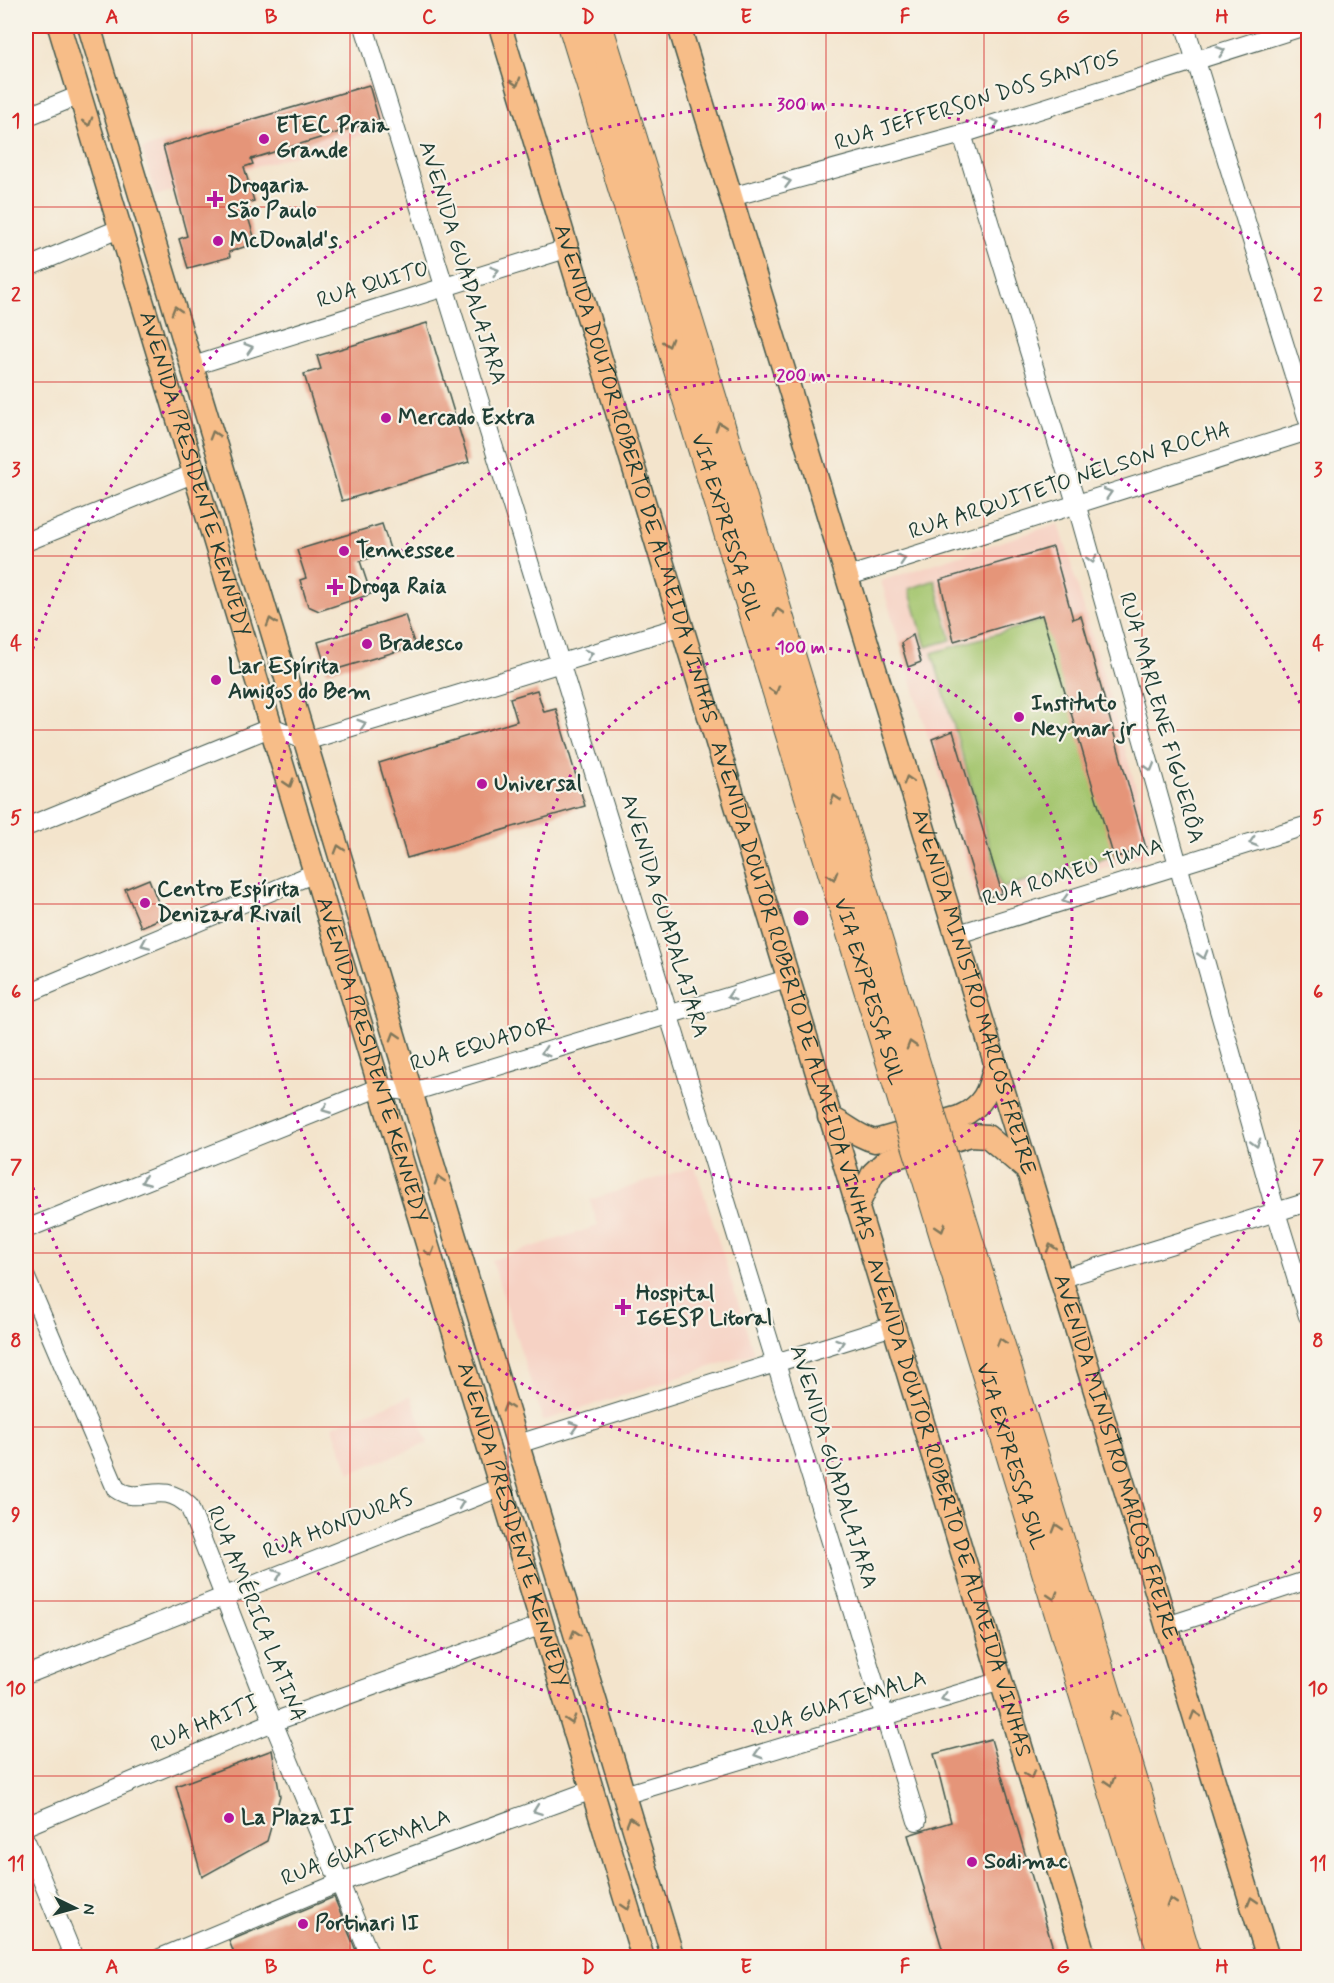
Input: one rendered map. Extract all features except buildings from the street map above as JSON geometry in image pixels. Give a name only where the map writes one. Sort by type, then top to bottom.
[{"type":"highway","name":"VIA EXPRESSA SUL","points":[[572,26],[664,285],[936,1170],[1188,1958]]},
{"type":"highway","name":"VIA EXPRESSA SUL","points":[[599,26],[651,245]]},
{"type":"highway","name":"VIA EXPRESSA SUL","points":[[936,1170],[1163,1958]]},
{"type":"main road","name":"AVENIDA PRESIDENTE KENNEDY","points":[[59,26],[642,1958]]},
{"type":"main road","name":"AVENIDA PRESIDENTE KENNEDY","points":[[89,26],[194,366],[673,1958]]},
{"type":"main road","name":"AVENIDA DOUTOR ROBERTO DE ALMEIDA VINHAS","points":[[500,26],[1085,1958]]},
{"type":"main road","name":"AVENIDA MINISTRO MARCOS FREIRE","points":[[679,26],[955,936],[1269,1958]]},
{"type":"main road","points":[[829,1117],[842,1122],[863,1138],[875,1141],[959,1117],[979,1107],[989,1090],[995,1066]]},
{"type":"main road","points":[[857,1207],[873,1173],[887,1160],[971,1135],[987,1136],[1027,1170]]},
{"type":"street","name":"AVENIDA GUADALAJARA","points":[[364,26],[917,1821]]},
{"type":"street","points":[[1185,26],[1308,420]]},
{"type":"street","name":"RUA JEFFERSON DOS SANTOS","points":[[731,197],[962,134],[1305,26]]},
{"type":"street","points":[[26,117],[80,95]]},
{"type":"street","name":"RUA MARLENE FIGUERÔA","points":[[962,134],[1076,503],[1177,866],[1308,1316]]},
{"type":"street","points":[[26,268],[121,228]]},
{"type":"street","name":"RUA QUITO","points":[[194,366],[566,249]]},
{"type":"street","name":"RUA ARQUITETO NELSON ROCHA","points":[[846,577],[1308,431]]},
{"type":"street","points":[[26,542],[195,473]]},
{"type":"street","points":[[26,826],[272,727],[306,741],[682,626]]},
{"type":"street","name":"RUA ROMEU TUMA","points":[[955,936],[1308,825]]},
{"type":"street","points":[[26,994],[315,873]]},
{"type":"street","name":"RUA EQUADOR","points":[[380,1087],[412,1092],[787,979]]},
{"type":"street","points":[[26,1229],[380,1087]]},
{"type":"street","points":[[1060,1279],[1308,1202]]},
{"type":"street","name":"RUA AMÉRICA LATINA","points":[[26,1278],[116,1489],[134,1496],[167,1493],[189,1506],[273,1722],[371,1958]]},
{"type":"street","points":[[518,1444],[893,1326]]},
{"type":"street","name":"RUA HONDURAS","points":[[26,1675],[223,1595],[501,1488]]},
{"type":"street","points":[[1167,1626],[1308,1580]]},
{"type":"street","name":"RUA HAITI","points":[[26,1826],[273,1722],[542,1625]]},
{"type":"street","name":"RUA GUATEMALA","points":[[624,1795],[1001,1681]]},
{"type":"street","name":"RUA GUATEMALA","points":[[160,1958],[341,1882],[592,1790]]},
{"type":"street","points":[[26,1841],[74,1958]]},
{"type":"shaded area","name":"ETEC Praia Grande","points":[[372,82],[385,129],[155,196],[142,149]]},
{"type":"shaded area","name":"Instituto Neymar jr","points":[[1059,523],[1155,853],[979,905],[881,581]]},
{"type":"shaded area","name":"Hospital IGESP Litoral","points":[[695,1166],[754,1353],[543,1421],[492,1260],[598,1226],[590,1200]]},
{"type":"shaded area","points":[[411,1396],[428,1443],[350,1473],[332,1426]]},
{"type":"green space","points":[[935,580],[951,640],[926,647],[909,589]]},
{"type":"green space","points":[[1059,615],[1128,851],[1002,888],[932,653]]},
{"type":"place","name":"ETEC Praia Grande","points":[[264,139]]},
{"type":"place","name":"Drogaria São Paulo","points":[[215,199]]},
{"type":"place","name":"McDonald's","points":[[218,241]]},
{"type":"place","name":"Mercado Extra","points":[[386,418]]},
{"type":"place","name":"Tennessee","points":[[344,551]]},
{"type":"place","name":"Droga Raia","points":[[335,587]]},
{"type":"place","name":"Bradesco","points":[[367,644]]},
{"type":"place","name":"Lar Espírita Amigos do Bem","points":[[216,680]]},
{"type":"place","name":"Instituto Neymar jr","points":[[1019,717]]},
{"type":"place","name":"Universal","points":[[482,784]]},
{"type":"place","name":"Centro Espírita Denizard Rivail","points":[[145,903]]},
{"type":"place","name":"Hospital IGESP Litoral","points":[[623,1307]]},
{"type":"place","name":"La Plaza II","points":[[229,1818]]},
{"type":"place","name":"Sodimac","points":[[972,1862]]},
{"type":"place","name":"Portinari II","points":[[303,1924]]}]
